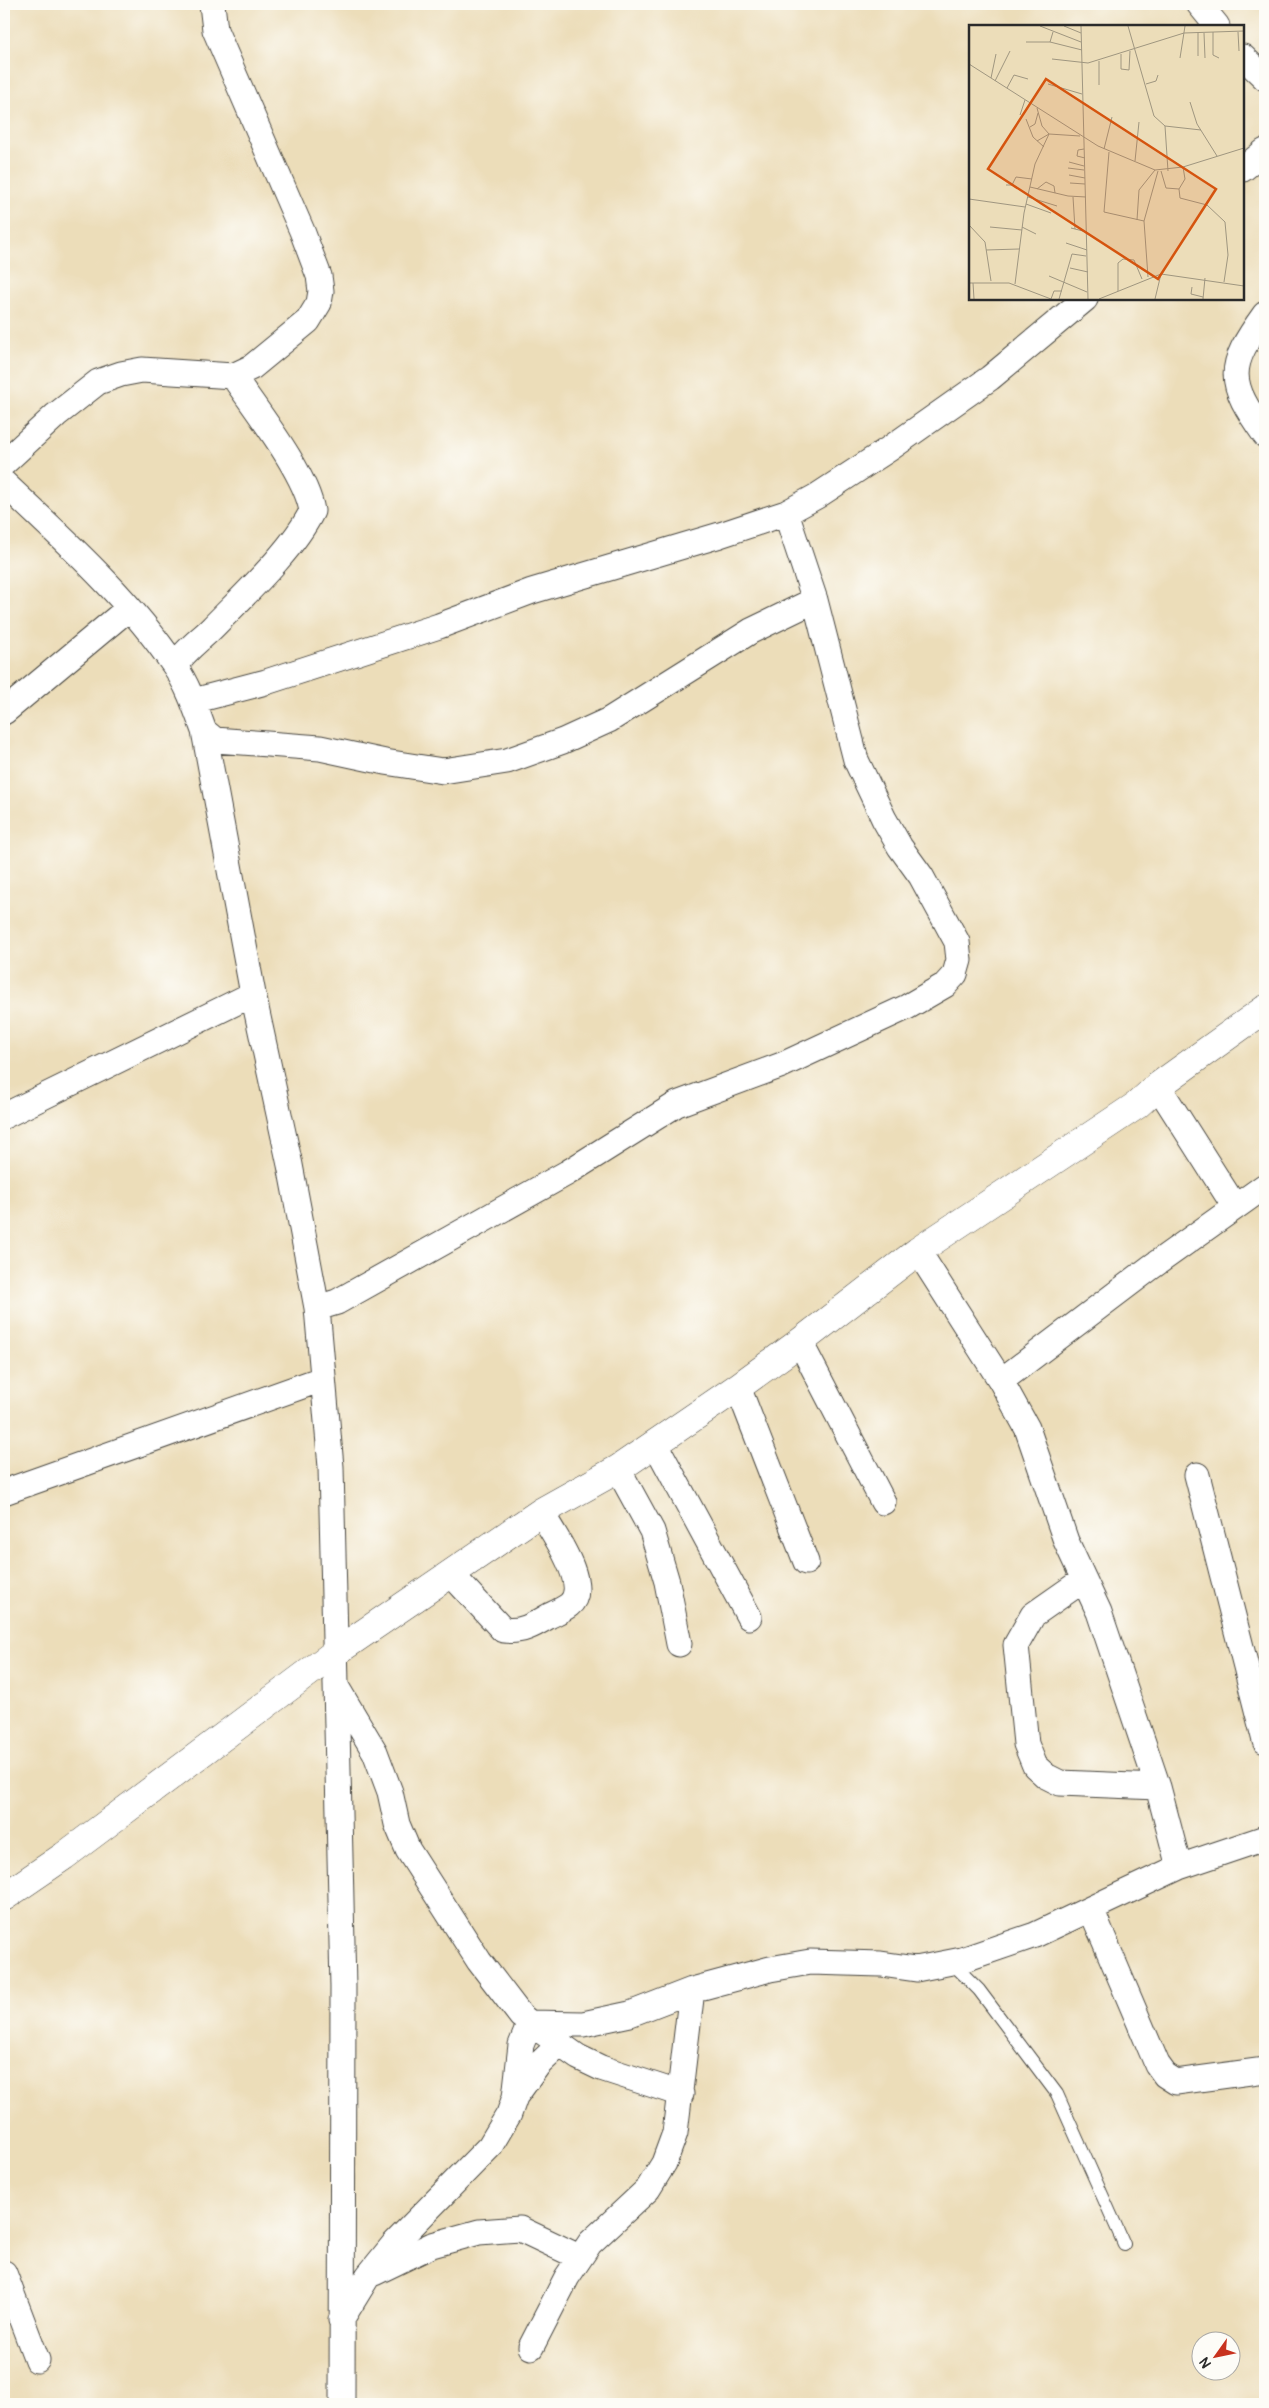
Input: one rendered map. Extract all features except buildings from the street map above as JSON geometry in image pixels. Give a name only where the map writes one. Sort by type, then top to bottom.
[{"type":"main road","points":[[4,1897],[64,1856],[336,1652],[542,1512],[618,1468],[738,1387],[918,1251],[1138,1104],[1158,1086],[1265,1011]]},
{"type":"street","points":[[4,464],[63,409],[98,382],[142,370],[233,376],[252,367],[308,321],[319,303],[321,291],[319,276],[302,230],[216,30],[212,4]]},
{"type":"street","points":[[1204,5],[1216,25]]},
{"type":"street","points":[[1244,58],[1265,78]]},
{"type":"street","points":[[1244,168],[1265,151]]},
{"type":"street","points":[[193,701],[275,679],[439,626],[532,591],[710,538],[786,513],[817,496],[881,455],[974,389],[1046,333],[1084,300]]},
{"type":"street","points":[[1265,314],[1248,338],[1235,369],[1238,389],[1246,408],[1265,435]]},
{"type":"street","points":[[175,666],[290,546],[312,511],[310,498],[298,474],[233,376]]},
{"type":"street","points":[[4,483],[129,608],[175,666],[193,701],[204,731],[252,994],[290,1165],[317,1308],[331,1467],[337,1688],[343,1986],[342,2404]]},
{"type":"street","points":[[317,1308],[345,1298],[567,1173],[677,1104],[782,1065],[907,1006],[945,985],[955,974],[959,960],[957,942],[922,876],[900,847],[884,819],[856,760],[815,600],[786,513]]},
{"type":"street","points":[[204,731],[215,740],[320,748],[385,762],[443,771],[507,761],[564,741],[609,720],[751,631],[815,600]]},
{"type":"street","points":[[4,712],[129,608]]},
{"type":"street","points":[[4,1116],[252,994]]},
{"type":"street","points":[[1158,1086],[1235,1207]]},
{"type":"street","points":[[1001,1382],[1150,1268],[1265,1186]]},
{"type":"street","points":[[918,1251],[1001,1382],[1027,1428],[1066,1542],[1099,1612],[1158,1787],[1179,1866]]},
{"type":"street","points":[[800,1342],[883,1502]]},
{"type":"street","points":[[4,1492],[322,1379]]},
{"type":"street","points":[[738,1387],[806,1562]]},
{"type":"street","points":[[655,1443],[749,1618]]},
{"type":"street","points":[[618,1468],[652,1531],[667,1582],[679,1644]]},
{"type":"street","points":[[1197,1475],[1265,1741]]},
{"type":"street","points":[[451,1574],[503,1630],[511,1632],[530,1627],[570,1604],[578,1588],[575,1573],[542,1512]]},
{"type":"street","points":[[1083,1580],[1033,1615],[1016,1645],[1026,1744],[1035,1766],[1046,1776],[1060,1783],[1158,1787]]},
{"type":"street","points":[[337,1688],[375,1752],[390,1792],[397,1824],[408,1850],[479,1961],[521,2016],[559,2045],[601,2068],[681,2094]]},
{"type":"street","points":[[530,2023],[550,2025],[592,2022],[630,2014],[692,1990],[770,1969],[810,1962],[881,1964],[916,1969],[952,1962],[1035,1935],[1179,1866],[1265,1838]]},
{"type":"street","points":[[1091,1909],[1157,2064],[1165,2075],[1176,2082],[1265,2070]]},
{"type":"street","points":[[530,2347],[579,2257],[590,2243],[632,2205],[652,2183],[664,2163],[675,2133],[692,1990]]},
{"type":"street","points":[[341,2320],[368,2276],[394,2244],[490,2146],[509,2114],[514,2097],[521,2045],[530,2023]]},
{"type":"street","points":[[514,2097],[525,2081],[559,2045]]},
{"type":"street","points":[[368,2276],[432,2246],[479,2232],[520,2229],[579,2257]]},
{"type":"street","points":[[4,2273],[37,2360]]},
{"type":"lane","points":[[952,1962],[979,1990],[1057,2094],[1124,2244]]}]
